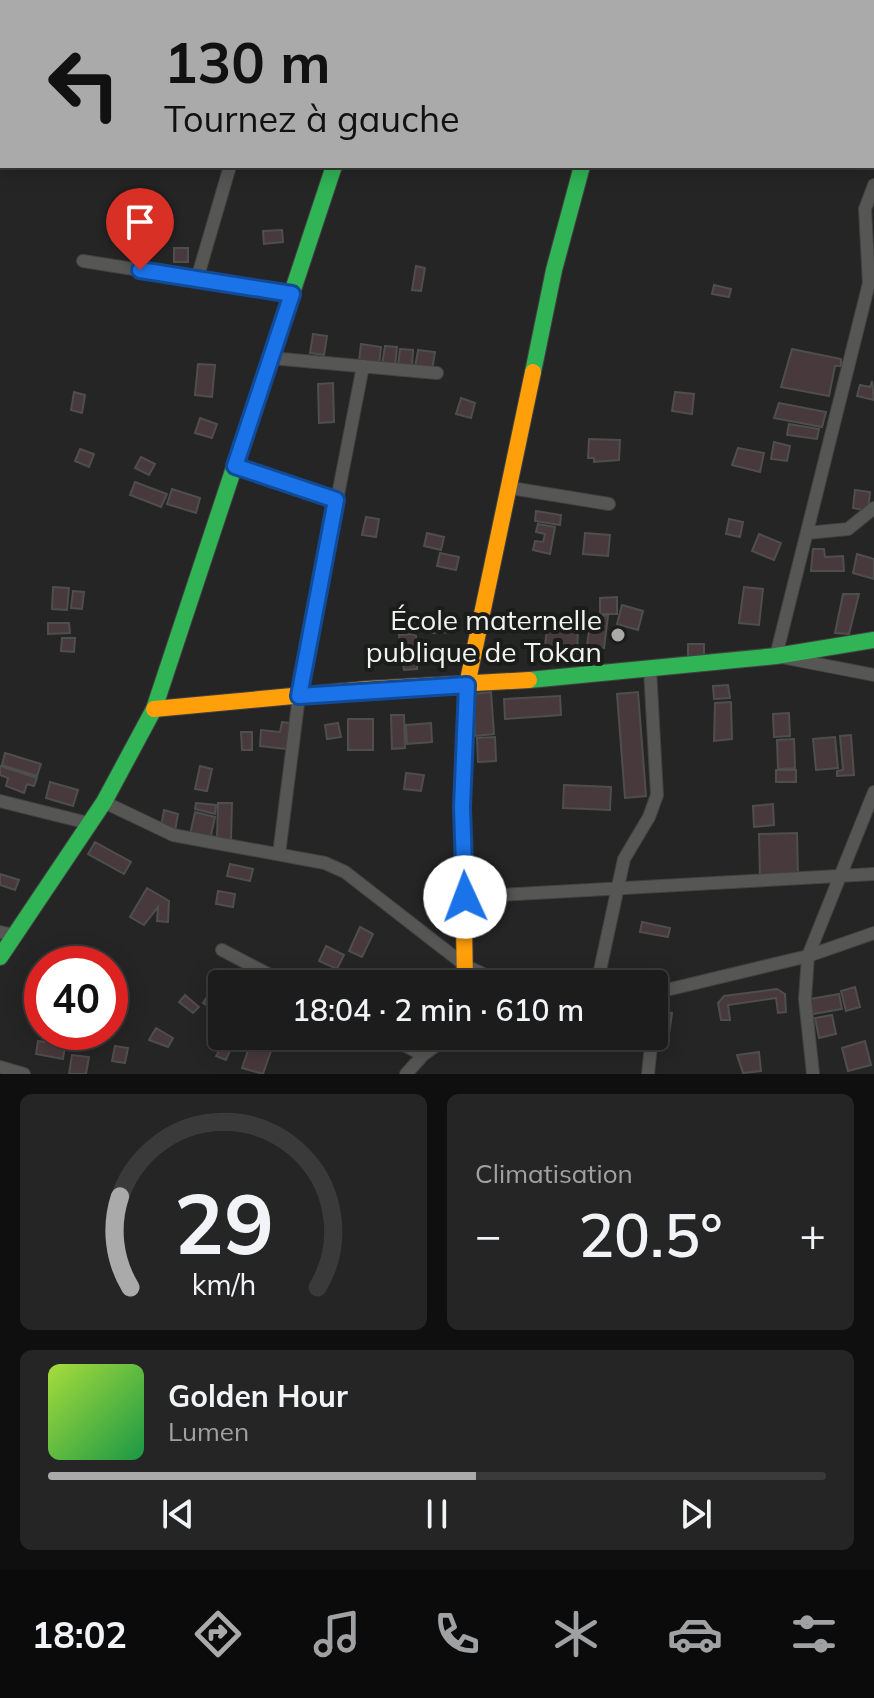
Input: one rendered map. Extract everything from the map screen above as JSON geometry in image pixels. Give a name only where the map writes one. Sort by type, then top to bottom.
[{"type":"street","points":[[197,279],[229,168]]},
{"type":"street","points":[[0,957],[7,934],[104,802],[154,709],[333,168]]},
{"type":"street","points":[[466,970],[462,807],[467,685],[511,488],[554,270],[581,168]]},
{"type":"street","points":[[776,656],[869,283],[865,209],[874,185]]},
{"type":"street","points":[[83,261],[292,294]]},
{"type":"street","points":[[271,358],[437,373]]},
{"type":"street","points":[[279,854],[299,696],[363,366]]},
{"type":"street","points":[[235,466],[336,500]]},
{"type":"street","points":[[511,488],[609,504]]},
{"type":"street","points":[[807,533],[848,529],[874,508]]},
{"type":"street","points":[[154,709],[650,669],[776,656],[874,640]]},
{"type":"street","points":[[776,656],[874,675]]},
{"type":"street","points":[[600,970],[624,859],[649,817],[657,795],[650,669]]},
{"type":"street","points":[[813,1074],[805,999],[808,956],[874,792]]},
{"type":"street","points":[[0,801],[88,823]]},
{"type":"street","points":[[104,802],[173,835],[325,863],[345,872],[475,970]]},
{"type":"street","points":[[465,897],[874,874]]},
{"type":"street","points":[[668,989],[725,973],[808,956],[874,933]]},
{"type":"street","points":[[222,950],[260,970]]},
{"type":"street","points":[[414,1050],[423,1055]]},
{"type":"street","points":[[406,1074],[430,1050]]},
{"type":"street","points":[[648,1074],[651,1050]]},
{"type":"street","points":[[0,1067],[24,1074]]},
{"type":"building","points":[[282,230],[283,242],[264,244],[263,231]]},
{"type":"building","points":[[174,248],[188,248],[188,262],[174,262]]},
{"type":"building","points":[[416,266],[425,268],[421,291],[412,290]]},
{"type":"building","points":[[714,285],[731,289],[729,297],[712,294]]},
{"type":"building","points":[[313,334],[327,336],[324,355],[310,353]]},
{"type":"building","points":[[361,344],[381,347],[379,365],[359,362]]},
{"type":"building","points":[[385,346],[397,347],[395,367],[382,365]]},
{"type":"building","points":[[400,349],[413,350],[412,368],[398,366]]},
{"type":"building","points":[[792,349],[841,359],[841,366],[835,366],[829,396],[781,387]]},
{"type":"building","points":[[418,350],[435,352],[432,370],[415,368]]},
{"type":"building","points":[[198,364],[215,365],[212,397],[195,395]]},
{"type":"building","points":[[872,381],[874,400],[857,396],[860,385],[870,387]]},
{"type":"building","points":[[333,383],[334,422],[319,423],[318,384]]},
{"type":"building","points":[[74,392],[85,395],[82,413],[71,410]]},
{"type":"building","points":[[675,392],[694,394],[692,414],[672,411]]},
{"type":"building","points":[[461,398],[475,403],[471,418],[456,414]]},
{"type":"building","points":[[779,403],[826,412],[822,427],[774,418]]},
{"type":"building","points":[[200,418],[217,424],[212,438],[195,433]]},
{"type":"building","points":[[789,424],[819,429],[817,439],[787,435]]},
{"type":"building","points":[[589,439],[620,440],[619,460],[594,462],[594,458],[588,458]]},
{"type":"building","points":[[774,442],[790,446],[787,461],[771,459]]},
{"type":"building","points":[[738,448],[764,453],[760,472],[732,465]]},
{"type":"building","points":[[80,449],[94,454],[89,467],[75,461]]},
{"type":"building","points":[[141,457],[155,464],[149,475],[135,468]]},
{"type":"building","points":[[135,482],[167,494],[161,507],[130,495]]},
{"type":"building","points":[[172,489],[200,498],[196,513],[167,504]]},
{"type":"building","points":[[855,490],[870,492],[868,511],[853,508]]},
{"type":"building","points":[[536,511],[561,515],[560,525],[535,521]]},
{"type":"building","points":[[366,517],[379,519],[376,537],[362,535]]},
{"type":"building","points":[[729,519],[743,522],[740,537],[726,534]]},
{"type":"building","points":[[538,524],[555,527],[550,554],[533,550],[535,541],[543,542],[545,534],[536,532]]},
{"type":"building","points":[[427,533],[444,537],[441,550],[424,546]]},
{"type":"building","points":[[585,533],[610,535],[608,556],[583,554]]},
{"type":"building","points":[[759,534],[781,543],[774,560],[752,551]]},
{"type":"building","points":[[813,549],[824,549],[825,557],[843,556],[844,571],[811,571]]},
{"type":"building","points":[[440,553],[459,557],[456,570],[437,566]]},
{"type":"building","points":[[857,554],[874,559],[874,579],[853,573]]},
{"type":"building","points":[[53,587],[69,588],[67,610],[52,609]]},
{"type":"building","points":[[744,587],[763,589],[759,625],[739,623]]},
{"type":"building","points":[[73,591],[84,592],[82,609],[71,608]]},
{"type":"building","points":[[843,594],[859,594],[849,634],[835,633]]},
{"type":"building","points":[[617,597],[617,614],[600,614],[600,598]]},
{"type":"building","points":[[622,605],[643,611],[638,630],[617,624]]},
{"type":"building","points":[[591,614],[608,616],[604,648],[587,646]]},
{"type":"building","points":[[454,617],[455,632],[432,633],[433,618]]},
{"type":"building","points":[[48,623],[69,623],[70,633],[48,634]]},
{"type":"building","points":[[578,628],[577,654],[556,653],[553,661],[543,662],[547,629]]},
{"type":"building","points":[[399,635],[416,636],[417,669],[404,670]]},
{"type":"building","points":[[62,638],[75,638],[74,652],[61,651]]},
{"type":"building","points":[[688,644],[704,644],[704,659],[688,659]]},
{"type":"building","points":[[728,685],[730,698],[714,699],[713,686]]},
{"type":"building","points":[[491,692],[494,734],[475,736],[473,694]]},
{"type":"building","points":[[638,692],[646,796],[625,798],[617,694]]},
{"type":"building","points":[[560,696],[561,715],[505,719],[504,699]]},
{"type":"building","points":[[731,702],[732,739],[714,741],[715,703]]},
{"type":"building","points":[[789,713],[790,736],[774,737],[773,714]]},
{"type":"building","points":[[391,715],[404,715],[405,748],[392,749]]},
{"type":"building","points":[[348,719],[373,719],[373,750],[348,750]]},
{"type":"building","points":[[282,722],[290,723],[286,749],[260,746],[261,730],[280,732]]},
{"type":"building","points":[[338,723],[341,737],[327,739],[325,725]]},
{"type":"building","points":[[431,723],[432,742],[407,744],[406,725]]},
{"type":"building","points":[[241,732],[252,732],[252,750],[242,750]]},
{"type":"building","points":[[851,735],[854,775],[837,776],[837,771],[843,770],[840,736]]},
{"type":"building","points":[[495,737],[496,761],[478,762],[477,738]]},
{"type":"building","points":[[835,737],[838,768],[816,770],[813,739]]},
{"type":"building","points":[[794,739],[795,768],[778,769],[777,740]]},
{"type":"building","points":[[5,753],[41,764],[37,776],[2,765]]},
{"type":"building","points":[[0,766],[37,778],[34,786],[27,784],[24,793],[6,786],[8,778],[0,775]]},
{"type":"building","points":[[200,766],[212,769],[207,791],[195,789]]},
{"type":"building","points":[[776,770],[796,770],[796,782],[776,782]]},
{"type":"building","points":[[406,773],[424,775],[421,791],[404,789]]},
{"type":"building","points":[[50,782],[78,790],[73,806],[46,798]]},
{"type":"building","points":[[564,785],[611,787],[610,810],[563,808]]},
{"type":"building","points":[[196,803],[216,805],[215,814],[195,809]]},
{"type":"building","points":[[218,803],[232,803],[231,839],[217,839]]},
{"type":"building","points":[[773,804],[774,825],[754,827],[753,806]]},
{"type":"building","points":[[164,810],[178,814],[175,831],[161,827]]},
{"type":"building","points":[[195,812],[215,817],[210,840],[190,835]]},
{"type":"building","points":[[797,833],[798,875],[760,877],[759,834]]},
{"type":"building","points":[[95,842],[131,862],[124,874],[88,854]]},
{"type":"building","points":[[230,864],[253,869],[250,881],[227,876]]},
{"type":"building","points":[[0,874],[19,880],[15,890],[0,885]]},
{"type":"building","points":[[147,888],[169,901],[168,922],[157,921],[158,907],[144,925],[130,917]]},
{"type":"building","points":[[218,891],[235,894],[233,907],[216,904]]},
{"type":"building","points":[[642,922],[670,928],[668,937],[640,932]]},
{"type":"building","points":[[360,927],[373,934],[362,957],[349,951]]},
{"type":"building","points":[[326,946],[344,955],[337,969],[319,961]]},
{"type":"building","points":[[855,987],[860,1007],[846,1011],[841,991]]},
{"type":"building","points":[[777,989],[785,994],[786,1012],[778,1013],[776,998],[728,1005],[730,1020],[721,1020],[718,1003],[724,996]]},
{"type":"building","points":[[839,994],[842,1009],[813,1014],[810,999]]},
{"type":"building","points":[[185,995],[199,1007],[193,1013],[179,1002]]},
{"type":"building","points":[[668,1012],[672,1013],[668,1034]]},
{"type":"building","points":[[832,1015],[836,1034],[819,1038],[815,1018]]},
{"type":"building","points":[[156,1028],[173,1038],[168,1047],[149,1040]]},
{"type":"building","points":[[865,1041],[871,1065],[848,1071],[842,1048]]},
{"type":"building","points":[[37,1050],[64,1050],[63,1059],[36,1054]]},
{"type":"building","points":[[114,1050],[128,1050],[125,1063],[112,1061]]},
{"type":"building","points":[[220,1050],[230,1050],[226,1060],[216,1056]]},
{"type":"building","points":[[248,1050],[271,1051],[263,1074],[242,1068]]},
{"type":"building","points":[[759,1052],[761,1071],[743,1073],[737,1055]]},
{"type":"building","points":[[72,1055],[89,1057],[86,1074],[69,1074]]},
{"type":"traffic: fast","points":[[0,957],[104,802],[154,709],[333,168]]},
{"type":"traffic: fast","points":[[533,372],[554,270],[581,168]]},
{"type":"traffic: fast","points":[[529,680],[776,656],[874,640]]},
{"type":"traffic: slow","points":[[465,970],[462,807],[467,685],[533,372]]},
{"type":"traffic: slow","points":[[154,709],[368,689],[529,680]]},
{"type":"place","name":"École maternelle publique de Tokan","points":[[618,635]]},
{"type":"route","points":[[140,270],[292,294],[235,466],[336,500],[299,696],[368,689],[467,685],[462,807],[465,897]]}]
